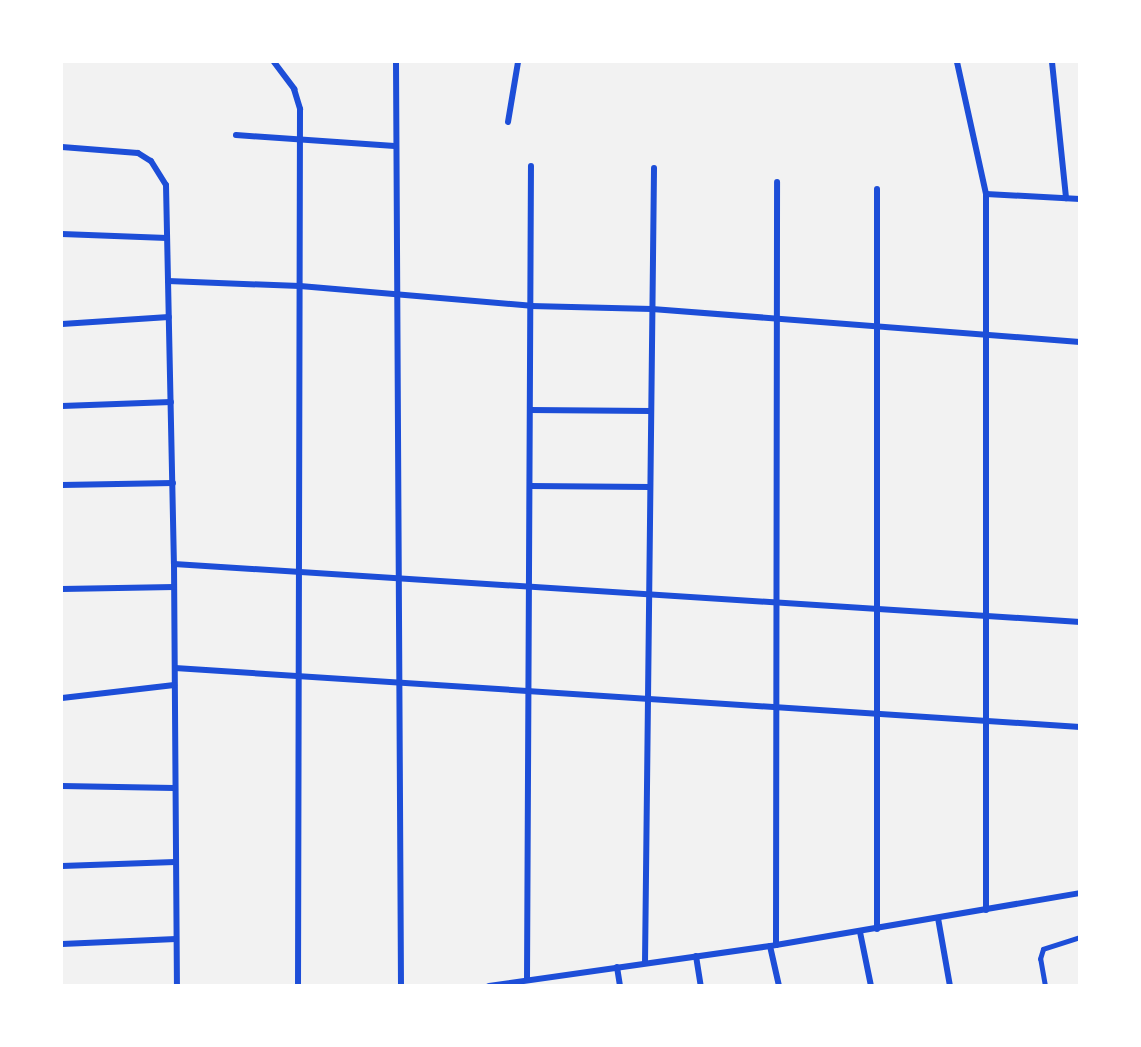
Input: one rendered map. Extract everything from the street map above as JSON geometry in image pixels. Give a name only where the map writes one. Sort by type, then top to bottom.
[{"type":"street","points":[[274,62],[298,98],[300,140],[297,986]]},
{"type":"street","points":[[396,62],[401,986]]},
{"type":"street","points":[[508,122],[518,62]]},
{"type":"street","points":[[957,62],[986,194],[986,910]]},
{"type":"street","points":[[1052,62],[1066,198]]},
{"type":"street","points":[[236,135],[395,146]]},
{"type":"street","points":[[62,147],[138,153],[151,160],[166,185],[173,483],[177,986]]},
{"type":"street","points":[[527,980],[531,166]]},
{"type":"street","points":[[645,963],[654,168]]},
{"type":"street","points":[[777,182],[777,602],[773,946],[779,986]]},
{"type":"street","points":[[877,189],[877,929]]},
{"type":"street","points":[[986,194],[1080,199]]},
{"type":"street","points":[[62,234],[167,238]]},
{"type":"street","points":[[168,281],[300,285],[531,306],[652,309],[777,318],[877,329],[1080,342]]},
{"type":"street","points":[[62,324],[169,316]]},
{"type":"street","points":[[62,406],[171,402]]},
{"type":"street","points":[[530,410],[651,411]]},
{"type":"street","points":[[62,485],[173,483]]},
{"type":"street","points":[[530,486],[650,487]]},
{"type":"street","points":[[174,564],[1080,622]]},
{"type":"street","points":[[62,589],[174,587]]},
{"type":"street","points":[[175,668],[1080,727]]},
{"type":"street","points":[[62,698],[174,685]]},
{"type":"street","points":[[62,786],[174,788]]},
{"type":"street","points":[[62,866],[175,862]]},
{"type":"street","points":[[489,986],[527,980],[539,982],[617,967],[773,946],[1080,893]]},
{"type":"street","points":[[938,918],[950,986]]},
{"type":"street","points":[[860,932],[870,986]]},
{"type":"street","points":[[62,944],[176,939]]},
{"type":"street","points":[[696,956],[701,986]]},
{"type":"street","points":[[617,967],[620,986]]},
{"type":"lane","points":[[1045,986],[1040,959],[1043,949],[1080,937]]}]
